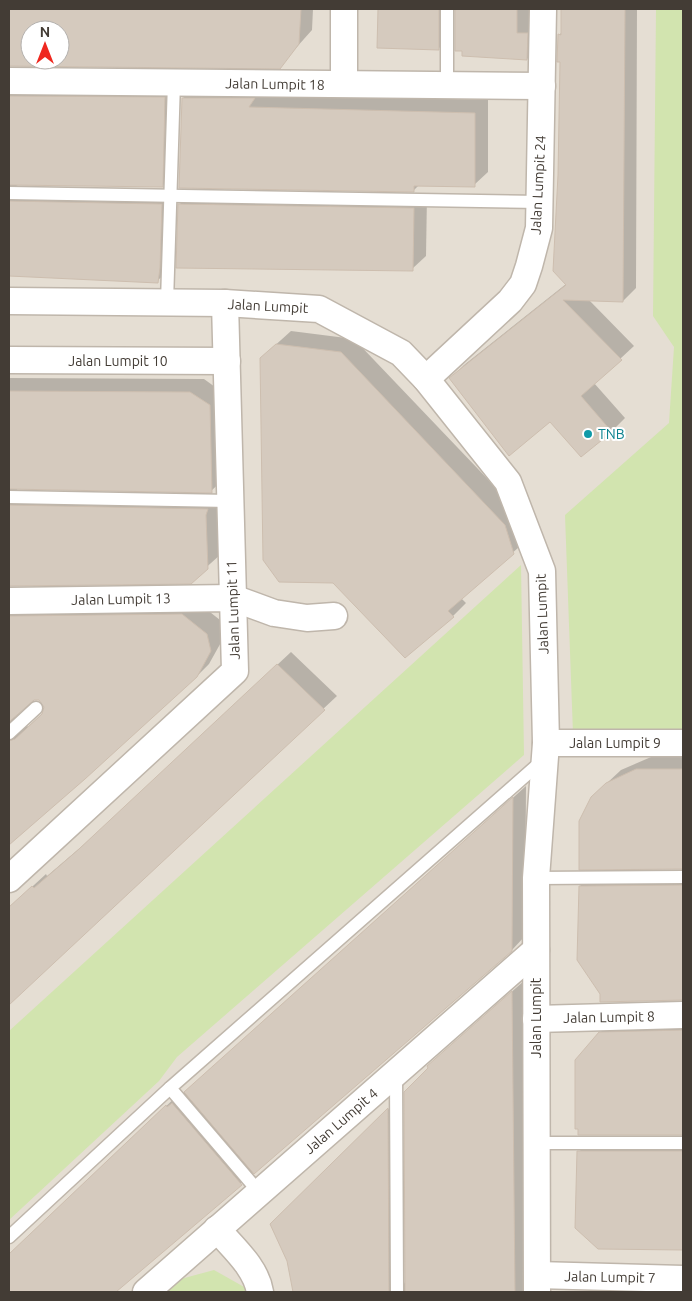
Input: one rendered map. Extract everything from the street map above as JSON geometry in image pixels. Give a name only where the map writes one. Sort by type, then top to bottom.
[{"type":"street","points":[[344,9],[344,84]]},
{"type":"street","name":"Jalan Lumpit 24","points":[[426,379],[510,301],[523,284],[529,266],[539,228],[543,9]]},
{"type":"street","name":"Jalan Lumpit 18","points":[[9,81],[542,86]]},
{"type":"street","name":"Jalan Lumpit","points":[[9,301],[225,303],[319,309],[401,353],[426,379],[508,482],[542,571],[545,751],[536,878],[537,1284]]},
{"type":"street","name":"Jalan Lumpit 11","points":[[9,879],[235,670],[225,303]]},
{"type":"street","name":"Jalan Lumpit 10","points":[[9,360],[228,361]]},
{"type":"street","points":[[233,598],[274,613],[307,618],[334,616]]},
{"type":"street","name":"Jalan Lumpit 13","points":[[9,600],[233,598]]},
{"type":"street","name":"Jalan Lumpit 9","points":[[545,751],[683,743]]},
{"type":"street","name":"Jalan Lumpit 4","points":[[146,1292],[536,950]]},
{"type":"street","name":"Jalan Lumpit 8","points":[[536,1018],[683,1015]]},
{"type":"street","points":[[217,1229],[253,1271],[260,1292]]},
{"type":"street","name":"Jalan Lumpit 7","points":[[537,1284],[683,1278]]},
{"type":"lane","points":[[447,9],[447,85]]},
{"type":"lane","points":[[167,302],[174,82]]},
{"type":"lane","points":[[9,193],[540,202]]},
{"type":"lane","points":[[9,497],[230,501]]},
{"type":"lane","points":[[9,733],[36,708]]},
{"type":"lane","points":[[9,1237],[170,1088],[545,751]]},
{"type":"lane","points":[[536,878],[683,877]]},
{"type":"lane","points":[[396,1073],[396,1292]]},
{"type":"lane","points":[[170,1088],[259,1192]]},
{"type":"lane","points":[[536,1143],[683,1143]]},
{"type":"shaded area","points":[[9,9],[683,9],[683,1292],[9,1292]]},
{"type":"green space","points":[[656,9],[683,9],[683,731],[573,734],[565,515],[669,423],[674,347],[653,316]]},
{"type":"green space","points":[[521,565],[524,755],[177,1057],[159,1081],[9,1220],[9,1031]]},
{"type":"green space","points":[[214,1270],[253,1292],[164,1292],[177,1280]]},
{"type":"building","points":[[9,9],[301,9],[299,44],[280,69],[70,67],[70,20],[20,20],[20,66],[9,66]]},
{"type":"building","points":[[378,9],[439,9],[439,50],[377,48]]},
{"type":"building","points":[[455,9],[517,9],[517,33],[528,33],[527,60],[462,56],[462,51],[455,51]]},
{"type":"building","points":[[561,9],[625,9],[623,302],[563,300],[622,360],[581,396],[612,432],[581,457],[550,422],[509,456],[449,378],[566,285],[553,271],[558,175],[560,62],[557,62],[558,34],[561,35]]},
{"type":"building","points":[[9,96],[165,97],[163,187],[9,185]]},
{"type":"building","points":[[182,98],[255,98],[249,107],[475,113],[475,187],[414,186],[414,192],[179,188]]},
{"type":"building","points":[[9,201],[162,204],[158,283],[9,276]]},
{"type":"building","points":[[178,204],[414,208],[413,271],[176,268]]},
{"type":"building","points":[[276,344],[341,352],[505,525],[514,554],[448,611],[454,617],[405,658],[333,583],[279,582],[263,560],[260,358]]},
{"type":"building","points":[[9,391],[190,392],[210,405],[212,493],[9,489]]},
{"type":"building","points":[[9,505],[208,509],[206,515],[208,569],[191,584],[9,586]]},
{"type":"building","points":[[182,614],[207,634],[211,651],[197,677],[9,845],[9,741],[15,739],[42,714],[44,707],[39,700],[34,700],[9,722],[9,616]]},
{"type":"building","points":[[277,664],[325,710],[9,1005],[9,907],[79,849]]},
{"type":"building","points":[[636,769],[683,769],[683,869],[579,870],[579,821],[591,797],[606,783]]},
{"type":"building","points":[[513,797],[512,951],[254,1174],[184,1092]]},
{"type":"building","points":[[683,885],[683,1000],[600,1002],[600,994],[577,960],[579,886]]},
{"type":"building","points":[[512,991],[515,1292],[405,1292],[404,1092],[428,1068],[427,1066]]},
{"type":"building","points":[[683,1030],[683,1135],[578,1135],[578,1129],[575,1129],[575,1060],[599,1032]]},
{"type":"building","points":[[172,1103],[242,1185],[116,1292],[9,1292],[9,1254],[166,1105],[167,1107]]},
{"type":"building","points":[[388,1108],[389,1292],[293,1292],[287,1261],[270,1224]]},
{"type":"building","points":[[577,1151],[683,1151],[683,1250],[598,1249],[575,1228]]},
{"type":"place","name":"TNB","points":[[588,434]]}]
